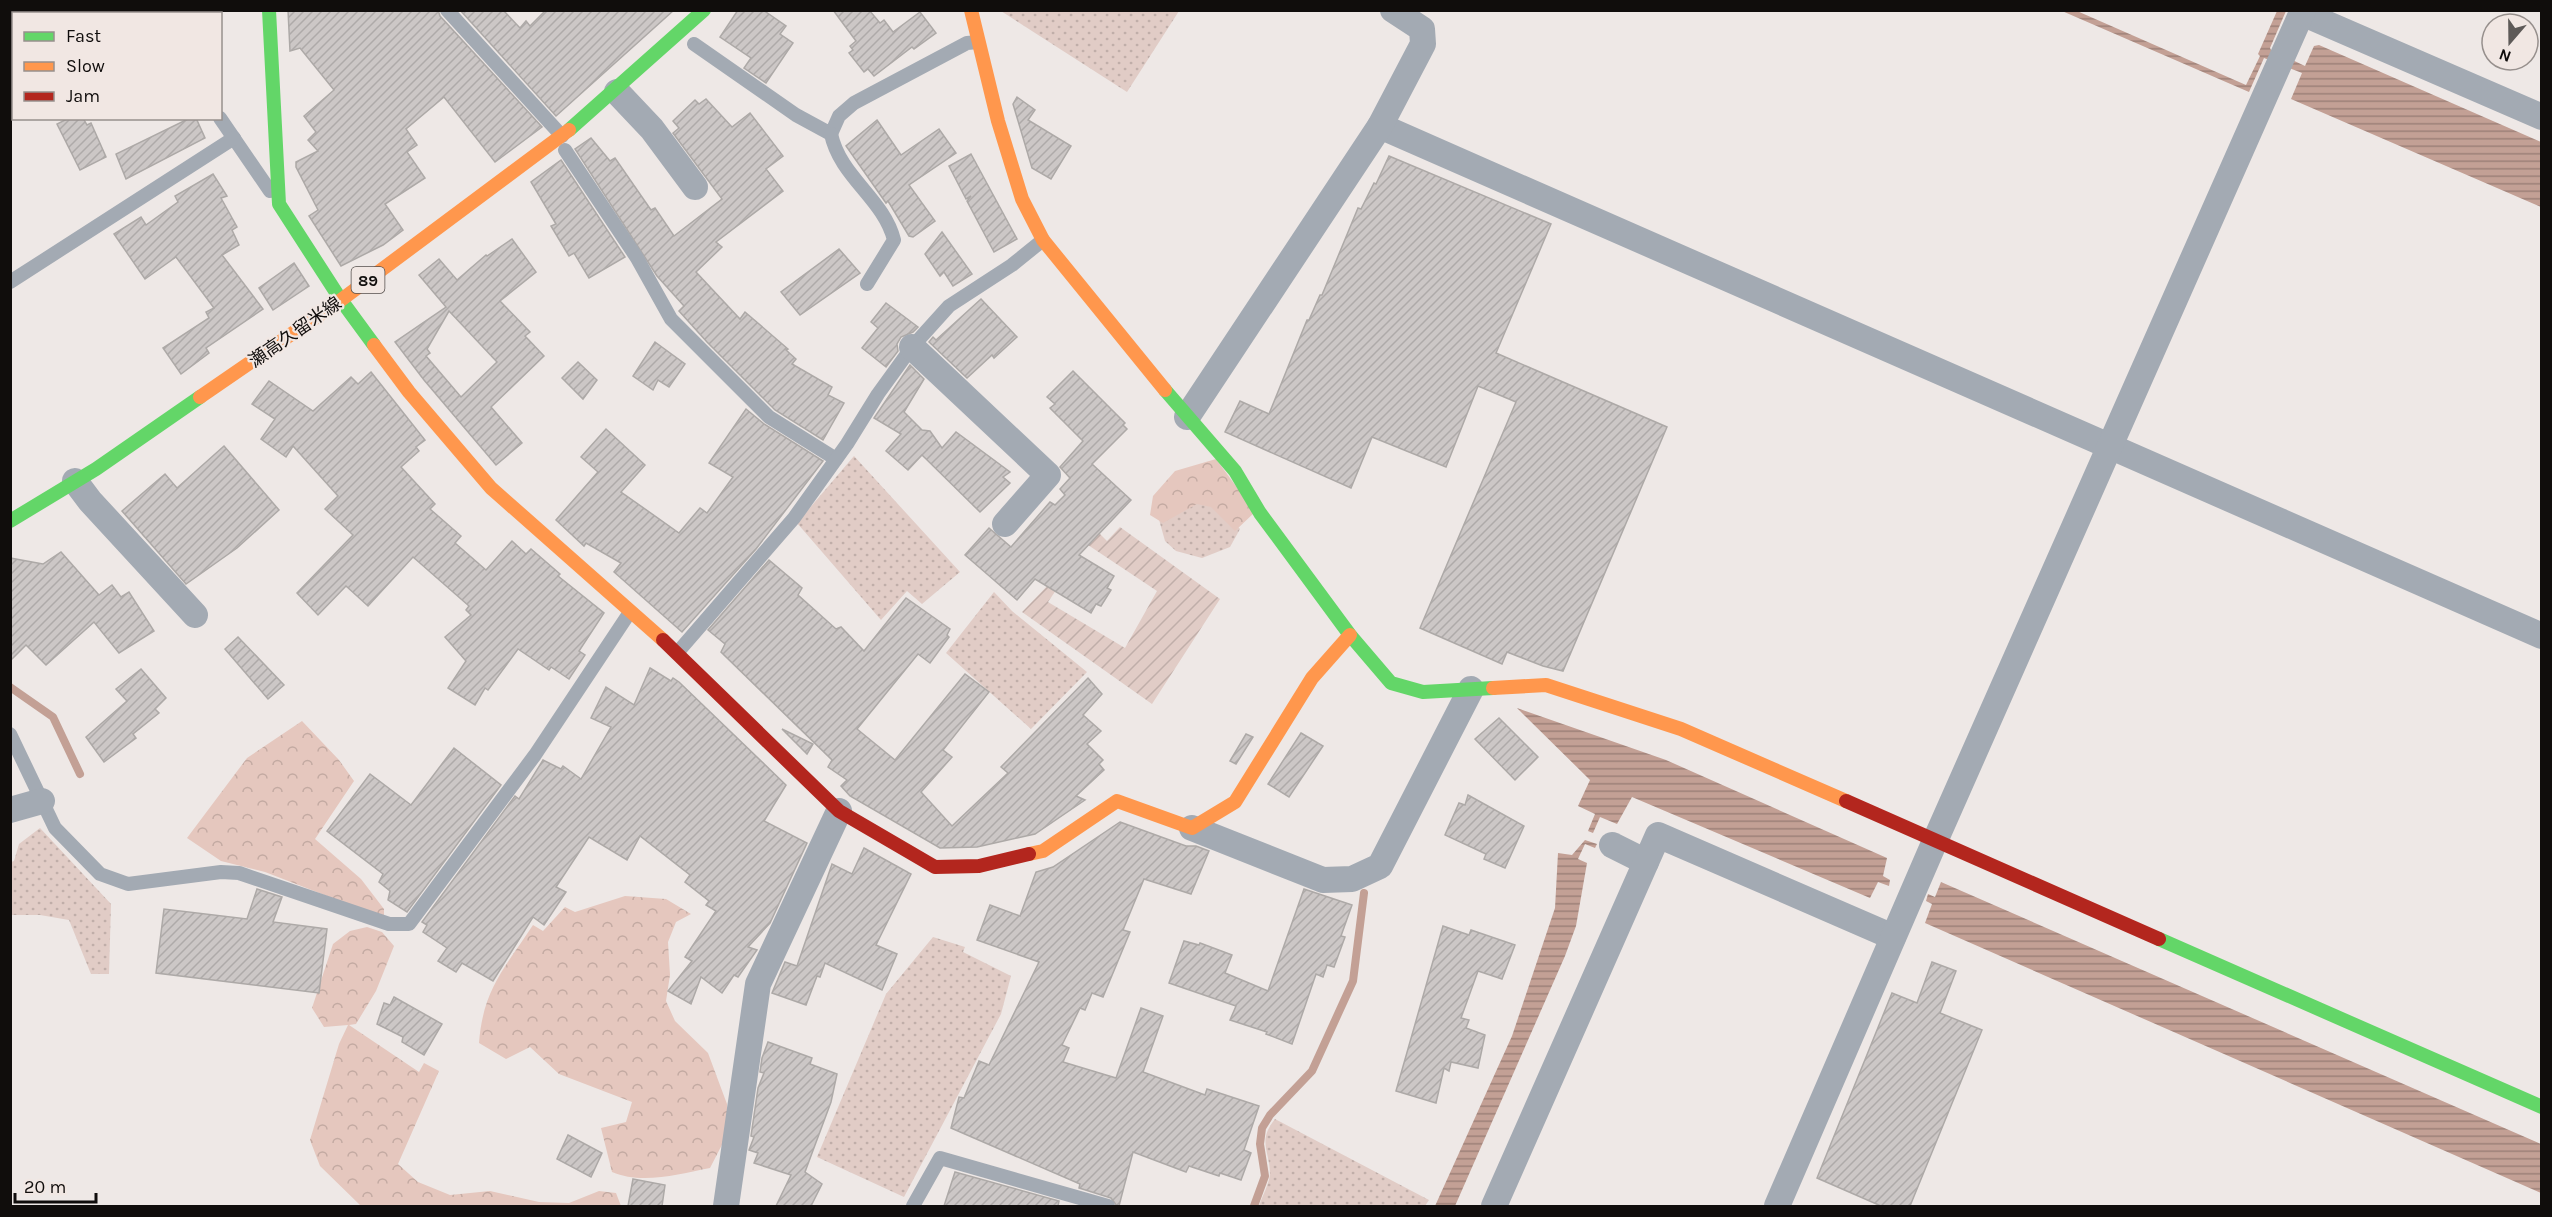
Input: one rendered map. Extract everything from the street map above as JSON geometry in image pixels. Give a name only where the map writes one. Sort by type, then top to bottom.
[{"type":"street","points":[[269,10],[279,204],[341,300],[409,392],[491,488],[677,653],[839,811],[934,867],[979,867],[1043,851],[1117,801],[1323,880],[1352,879],[1380,866],[1472,689]]},
{"type":"street","name":"瀬高久留米線","points":[[10,521],[75,481],[341,300],[562,136],[617,92],[704,10]]},
{"type":"street","points":[[971,10],[998,121],[1022,199],[1043,240],[1187,417],[1235,471],[1260,513],[1350,635],[1391,682],[1424,692],[1546,685],[1681,729],[2541,1107]]},
{"type":"street","points":[[1187,417],[1380,126],[1423,44],[1422,29],[1393,10]]},
{"type":"street","points":[[1777,1206],[1935,841],[2302,11],[2541,117]]},
{"type":"street","points":[[617,92],[652,129],[694,187]]},
{"type":"street","points":[[1380,126],[2541,636]]},
{"type":"street","points":[[912,347],[1048,475],[1005,524]]},
{"type":"street","points":[[75,481],[90,501],[195,615]]},
{"type":"street","points":[[1192,828],[1235,802],[1312,678],[1350,635]]},
{"type":"street","points":[[10,810],[42,801]]},
{"type":"street","points":[[726,1206],[758,984],[839,811]]},
{"type":"street","points":[[1494,1206],[1658,835],[1893,937]]},
{"type":"street","points":[[1612,845],[1646,862]]},
{"type":"lane","points":[[447,10],[562,136]]},
{"type":"lane","points":[[867,284],[894,240],[890,223],[844,167],[833,145],[831,134],[839,116],[854,103],[966,43],[978,42]]},
{"type":"lane","points":[[694,44],[796,115],[831,134]]},
{"type":"lane","points":[[221,120],[279,204]]},
{"type":"lane","points":[[10,282],[234,138]]},
{"type":"lane","points":[[565,150],[636,258],[671,319],[769,417],[836,459]]},
{"type":"lane","points":[[677,653],[794,518],[912,347],[949,306],[1012,265],[1043,240]]},
{"type":"lane","points":[[10,734],[55,828],[72,848],[100,874],[128,884],[239,873],[389,924],[408,924],[535,755],[630,612]]},
{"type":"lane","points":[[913,1206],[940,1158],[1107,1206]]},
{"type":"shaded area","points":[[1001,11],[1179,11],[1127,92]]},
{"type":"shaded area","points":[[2062,11],[2077,11],[2246,85],[2277,11],[2286,11],[2271,50],[2305,66],[2314,46],[2319,45],[2541,142],[2541,207],[2291,99],[2302,73],[2264,58],[2249,92]]},
{"type":"shaded area","points":[[854,456],[960,572],[922,604],[907,591],[881,620],[797,523]]},
{"type":"shaded area","points":[[1196,497],[1217,504],[1240,529],[1230,547],[1202,558],[1176,551],[1165,541],[1158,516]]},
{"type":"shaded area","points":[[1120,527],[1220,599],[1152,704],[1022,612],[1085,547],[1048,602],[1125,648],[1157,591],[1088,545],[1099,533],[1107,541]]},
{"type":"shaded area","points":[[994,592],[1012,611],[1087,672],[1031,729],[946,653]]},
{"type":"shaded area","points":[[1517,708],[1666,760],[1887,858],[1883,876],[1890,880],[1889,886],[1878,882],[1870,898],[1632,797],[1617,824],[1600,817],[1593,833],[1588,831],[1595,814],[1578,806],[1590,780]]},
{"type":"shaded area","points":[[40,828],[111,904],[109,974],[91,974],[69,920],[40,915],[11,915],[11,862],[14,861],[19,844]]},
{"type":"shaded area","points":[[1585,840],[1597,844],[1595,848],[1585,844],[1578,859],[1587,863],[1576,926],[1565,956],[1455,1206],[1435,1206],[1512,1036],[1555,908],[1558,853],[1572,855]]},
{"type":"shaded area","points":[[1941,882],[2541,1144],[2541,1193],[1925,923],[1932,904],[1926,901],[1928,894],[1935,897]]},
{"type":"shaded area","points":[[933,937],[965,947],[963,952],[1011,976],[1001,1014],[904,1197],[817,1157],[886,994]]},
{"type":"shaded area","points":[[1275,1119],[1429,1200],[1425,1206],[1259,1206],[1270,1174],[1266,1146],[1267,1134]]},
{"type":"green space","points":[[1216,459],[1255,512],[1235,531],[1211,507],[1197,504],[1163,523],[1150,515],[1153,496],[1175,471]]},
{"type":"green space","points":[[302,721],[339,760],[354,781],[315,839],[361,879],[384,909],[384,918],[265,872],[221,861],[187,838],[247,758]]},
{"type":"green space","points":[[625,896],[666,899],[691,914],[676,922],[668,942],[670,975],[666,1001],[675,1021],[708,1053],[727,1104],[727,1135],[710,1168],[648,1178],[624,1176],[612,1172],[601,1128],[626,1122],[632,1102],[559,1074],[530,1047],[506,1059],[479,1043],[481,1024],[490,993],[533,925],[543,931],[565,907],[575,912]]},
{"type":"green space","points":[[367,927],[382,932],[394,946],[376,991],[356,1024],[349,1025],[419,1072],[424,1063],[439,1071],[398,1164],[418,1182],[450,1195],[490,1191],[539,1202],[569,1203],[599,1191],[616,1193],[621,1206],[361,1206],[320,1166],[310,1140],[339,1044],[348,1025],[324,1027],[312,1008],[333,944],[350,931]]},
{"type":"building","points":[[288,10],[438,10],[440,16],[542,127],[495,162],[444,97],[406,129],[417,145],[407,152],[425,178],[385,204],[403,230],[383,245],[341,266],[309,216],[318,210],[296,167],[296,162],[318,151],[308,140],[316,132],[304,116],[334,90],[300,48],[290,51]]},
{"type":"building","points":[[460,10],[503,10],[520,28],[526,21],[530,26],[546,10],[674,10],[556,116]]},
{"type":"building","points":[[738,10],[763,10],[786,26],[780,34],[793,43],[766,83],[744,68],[751,58],[720,37]]},
{"type":"building","points":[[833,10],[869,10],[880,23],[884,20],[893,32],[920,12],[936,33],[914,49],[912,47],[874,76],[868,69],[864,72],[849,53],[853,50],[850,46],[856,41]]},
{"type":"building","points":[[1017,97],[1035,110],[1028,120],[1071,146],[1051,179],[1032,168],[1013,104]]},
{"type":"building","points":[[706,99],[732,127],[750,113],[783,156],[766,169],[783,191],[716,242],[722,247],[696,272],[740,319],[745,312],[788,349],[786,350],[796,359],[792,364],[832,387],[828,395],[844,403],[823,440],[775,410],[679,311],[684,306],[657,276],[575,149],[591,138],[610,161],[615,158],[651,210],[655,208],[674,236],[722,199],[673,133],[679,128],[673,121],[695,100],[699,104]]},
{"type":"building","points":[[65,120],[84,120],[87,125],[91,123],[106,157],[80,170],[57,124]]},
{"type":"building","points":[[186,120],[197,120],[205,138],[126,179],[116,154]]},
{"type":"building","points":[[877,120],[901,155],[939,129],[956,153],[909,185],[935,221],[913,237],[909,236],[888,201],[886,203],[846,146]]},
{"type":"building","points":[[971,154],[1017,239],[994,252],[967,201],[971,196],[966,199],[949,166]]},
{"type":"building","points":[[1389,156],[1551,224],[1496,353],[1667,427],[1563,671],[1507,652],[1502,664],[1420,628],[1516,402],[1478,386],[1446,467],[1372,437],[1351,488],[1225,432],[1240,401],[1269,414],[1307,320],[1322,295],[1358,208],[1361,209],[1374,183],[1376,184]]},
{"type":"building","points":[[561,160],[625,257],[589,278],[574,253],[569,256],[551,226],[556,224],[531,182]]},
{"type":"building","points":[[213,174],[227,196],[221,198],[237,227],[232,230],[239,245],[222,255],[263,309],[206,348],[209,353],[181,374],[163,348],[209,318],[206,312],[214,308],[176,257],[145,279],[114,234],[141,217],[146,225],[178,202],[175,196]]},
{"type":"building","points":[[942,232],[972,274],[953,286],[944,272],[940,276],[925,254]]},
{"type":"building","points":[[512,239],[536,272],[500,301],[530,332],[525,336],[544,356],[491,407],[522,443],[496,465],[395,342],[446,307],[419,275],[439,259],[457,280]],"holes":[[[449,311],[497,362],[461,397],[426,356],[430,353],[427,349]]]},
{"type":"building","points":[[839,249],[860,273],[800,315],[781,292]]},
{"type":"building","points":[[294,263],[309,286],[273,310],[259,288]]},
{"type":"building","points":[[981,299],[1017,337],[994,358],[992,355],[967,378],[929,342],[933,337],[936,340]]},
{"type":"building","points":[[886,303],[918,327],[901,337],[897,344],[898,351],[886,367],[862,348],[878,328],[871,322]]},
{"type":"building","points":[[655,342],[685,364],[669,387],[658,380],[653,390],[633,376]]},
{"type":"building","points":[[578,362],[597,380],[583,399],[562,378]]},
{"type":"building","points":[[910,365],[924,379],[904,412],[922,430],[930,431],[942,448],[956,432],[1010,472],[1003,477],[1010,483],[980,512],[922,455],[908,470],[886,451],[901,434],[874,418]]},
{"type":"building","points":[[1073,371],[1125,423],[1123,425],[1127,429],[1092,464],[1131,500],[1079,555],[1114,576],[1107,588],[1111,590],[1101,606],[1096,604],[1091,613],[1035,579],[1017,600],[965,555],[989,528],[1011,547],[1050,502],[1055,505],[1065,495],[1060,489],[1070,478],[1060,467],[1083,441],[1050,408],[1055,404],[1047,397]]},
{"type":"building","points":[[371,372],[425,440],[416,447],[419,451],[401,467],[435,504],[430,509],[461,536],[455,543],[486,570],[512,541],[526,554],[531,549],[560,574],[558,576],[604,613],[579,651],[585,655],[569,679],[551,667],[549,670],[518,649],[488,690],[485,688],[475,705],[448,688],[466,661],[445,637],[471,615],[466,610],[469,606],[413,557],[368,606],[346,586],[318,615],[297,593],[353,535],[325,509],[338,496],[293,446],[286,457],[261,439],[275,419],[252,404],[269,381],[313,411],[351,377],[358,384]]},
{"type":"building","points":[[746,409],[764,424],[823,461],[756,549],[682,632],[614,572],[621,563],[586,543],[584,546],[556,520],[598,472],[581,457],[606,429],[645,465],[621,492],[679,533],[700,508],[707,513],[733,477],[709,463]]},
{"type":"building","points":[[224,446],[279,510],[237,548],[186,584],[122,511],[165,474],[177,488]]},
{"type":"building","points":[[61,552],[99,595],[112,585],[121,597],[129,592],[154,631],[119,653],[94,622],[46,665],[26,645],[10,661],[10,558],[43,564]]},
{"type":"building","points":[[769,560],[802,588],[798,595],[836,629],[841,627],[864,651],[906,598],[950,629],[947,635],[949,637],[930,663],[918,654],[857,729],[895,760],[965,674],[989,692],[943,750],[952,757],[921,792],[952,826],[1008,773],[1001,767],[1088,678],[1102,694],[1083,715],[1101,731],[1087,744],[1103,760],[1099,764],[1104,770],[1076,796],[1085,800],[1035,834],[977,847],[940,848],[850,796],[841,786],[847,780],[828,767],[832,760],[721,652],[725,644],[708,630]]},
{"type":"building","points":[[238,637],[284,685],[268,699],[225,649]]},
{"type":"building","points":[[650,668],[671,681],[673,678],[679,682],[786,785],[764,821],[807,843],[770,923],[748,947],[757,950],[738,977],[734,975],[722,993],[701,977],[691,1004],[668,991],[692,961],[685,957],[716,911],[706,905],[709,901],[685,882],[690,875],[640,836],[627,860],[589,837],[556,887],[566,892],[544,925],[533,917],[493,981],[462,963],[456,972],[438,961],[447,948],[423,932],[427,925],[422,922],[515,796],[519,799],[543,760],[561,769],[563,766],[581,779],[611,727],[591,718],[606,687],[634,705]]},
{"type":"building","points":[[141,669],[166,698],[155,709],[159,713],[133,734],[136,738],[104,762],[86,737],[127,701],[116,689]]},
{"type":"building","points":[[1499,718],[1538,757],[1515,780],[1475,739]]},
{"type":"building","points":[[782,729],[813,744],[807,754]]},
{"type":"building","points":[[1301,733],[1323,746],[1289,797],[1268,784]]},
{"type":"building","points":[[1246,734],[1253,737],[1236,764],[1230,761]]},
{"type":"building","points":[[454,748],[501,785],[407,912],[388,900],[390,891],[379,882],[383,874],[327,831],[370,774],[411,805]]},
{"type":"building","points":[[1468,795],[1524,826],[1505,868],[1484,859],[1486,854],[1445,835],[1459,803],[1465,805]]},
{"type":"building","points":[[1120,822],[1186,846],[1196,846],[1209,851],[1191,894],[1144,879],[1123,930],[1130,932],[1103,997],[1092,993],[1085,1010],[1080,1008],[1062,1045],[1069,1048],[1063,1062],[1116,1078],[1141,1008],[1163,1016],[1143,1072],[1205,1095],[1207,1089],[1259,1106],[1244,1150],[1251,1153],[1241,1180],[1220,1173],[1219,1176],[1189,1166],[1186,1172],[1133,1152],[1119,1206],[1117,1206],[1111,1198],[1079,1188],[1080,1184],[951,1128],[959,1097],[964,1098],[979,1061],[989,1065],[1039,962],[977,940],[990,905],[1020,916],[1036,872],[1053,867]]},
{"type":"building","points":[[864,848],[911,874],[876,945],[897,954],[882,990],[825,963],[820,977],[817,976],[806,1005],[772,993],[785,962],[797,966],[832,864],[852,874]]},
{"type":"building","points":[[257,889],[282,897],[273,922],[327,929],[319,993],[156,973],[164,909],[247,919]]},
{"type":"building","points":[[1304,889],[1352,905],[1341,936],[1345,937],[1334,967],[1327,965],[1323,977],[1316,974],[1292,1044],[1266,1034],[1267,1032],[1230,1020],[1236,1006],[1169,983],[1184,941],[1199,945],[1200,943],[1232,955],[1225,973],[1268,991]]},
{"type":"building","points":[[1443,926],[1469,935],[1471,930],[1515,945],[1502,979],[1478,971],[1461,1018],[1469,1020],[1466,1028],[1485,1035],[1478,1068],[1451,1062],[1449,1071],[1444,1068],[1436,1103],[1396,1091]]},
{"type":"building","points":[[1932,962],[1956,971],[1940,1013],[1982,1030],[1910,1206],[1881,1206],[1817,1178],[1892,993],[1917,1003]]},
{"type":"building","points":[[394,997],[442,1024],[424,1055],[402,1042],[403,1037],[377,1024],[384,1003],[390,1005]]},
{"type":"building","points":[[768,1042],[812,1058],[810,1064],[837,1074],[831,1102],[805,1172],[822,1184],[811,1206],[776,1206],[791,1175],[754,1163],[758,1153],[749,1150],[754,1137],[751,1136],[758,1088],[764,1073],[760,1072],[762,1058]]},
{"type":"building","points":[[568,1135],[602,1153],[591,1177],[557,1159]]},
{"type":"building","points":[[955,1172],[1059,1201],[1058,1206],[944,1206]]},
{"type":"building","points":[[633,1179],[665,1185],[662,1206],[628,1206]]},
{"type":"waterway","points":[[10,687],[53,717],[80,774]]},
{"type":"waterway","points":[[1254,1206],[1265,1176],[1260,1144],[1262,1128],[1270,1115],[1312,1071],[1353,981],[1364,893]]},
{"type":"traffic: fast","points":[[269,10],[279,204],[341,300],[374,345]]},
{"type":"traffic: fast","points":[[569,130],[704,10]]},
{"type":"traffic: fast","points":[[1165,390],[1235,471],[1260,513],[1350,635],[1391,683],[1423,692],[1493,688]]},
{"type":"traffic: fast","points":[[10,521],[96,469],[200,397]]},
{"type":"traffic: fast","points":[[2159,939],[2542,1107]]},
{"type":"traffic: slow","points":[[971,10],[998,121],[1022,199],[1043,240],[1165,390]]},
{"type":"traffic: slow","points":[[200,397],[341,300],[569,130]]},
{"type":"traffic: slow","points":[[374,345],[409,392],[491,488],[663,640]]},
{"type":"traffic: slow","points":[[1029,854],[1043,851],[1117,801],[1192,828],[1235,802],[1312,678],[1350,635]]},
{"type":"traffic: slow","points":[[1493,688],[1546,685],[1681,729],[1846,801]]},
{"type":"traffic: jam","points":[[663,640],[839,811],[935,867],[979,866],[1029,854]]},
{"type":"traffic: jam","points":[[1846,801],[2159,939]]}]
